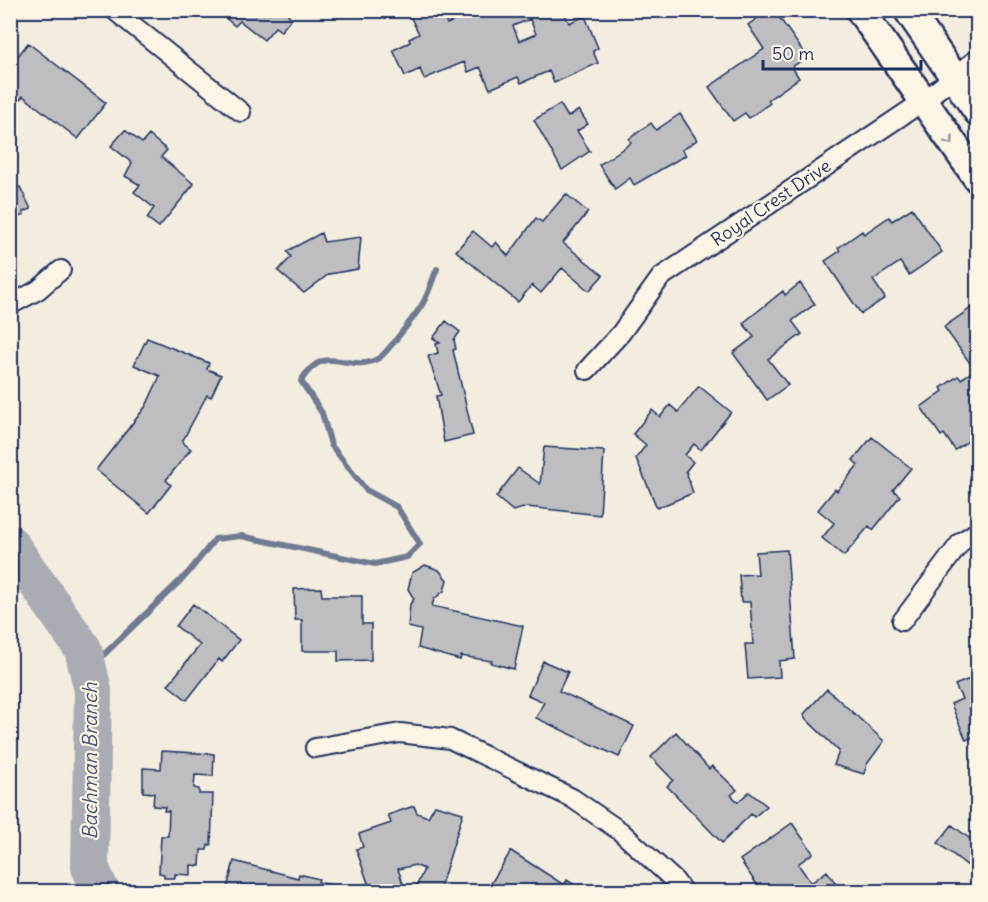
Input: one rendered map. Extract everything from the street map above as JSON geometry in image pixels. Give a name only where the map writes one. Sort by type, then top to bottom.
[{"type":"main road","points":[[860,10],[922,102],[978,179]]},
{"type":"main road","points":[[908,10],[978,112]]},
{"type":"street","points":[[114,10],[241,112]]},
{"type":"street","name":"Royal Crest Drive","points":[[587,370],[621,333],[661,277],[922,102],[978,58]]},
{"type":"street","points":[[10,306],[38,290],[61,270]]},
{"type":"street","points":[[902,621],[961,542],[978,531]]},
{"type":"street","points":[[315,748],[400,733],[450,739],[572,798],[620,831],[683,891]]},
{"type":"building","points":[[216,10],[292,10],[288,15],[292,18],[281,31],[275,27],[264,40],[240,21],[235,26]]},
{"type":"building","points":[[407,10],[441,10],[447,24],[476,10],[563,10],[569,23],[585,16],[598,48],[593,51],[598,63],[554,83],[549,71],[521,83],[518,77],[490,89],[480,67],[468,72],[464,62],[424,79],[420,69],[405,76],[393,50],[410,42],[409,39],[419,34]],"holes":[[[530,19],[536,34],[519,41],[513,26]]]},
{"type":"building","points":[[769,10],[774,10],[807,57],[792,67],[799,78],[768,100],[770,103],[749,118],[745,113],[733,121],[709,87],[764,49],[748,25]]},
{"type":"building","points":[[28,43],[106,103],[78,139],[23,96],[18,102],[10,96],[10,66]]},
{"type":"building","points":[[560,104],[568,117],[579,110],[588,124],[577,131],[590,151],[562,170],[534,120]]},
{"type":"building","points":[[680,114],[697,140],[682,150],[686,155],[634,185],[630,178],[615,189],[599,165],[631,143],[629,139],[651,123],[656,130]]},
{"type":"building","points":[[125,130],[142,143],[149,135],[167,150],[161,157],[194,184],[159,227],[147,218],[154,208],[134,192],[140,185],[125,176],[132,163],[111,146]]},
{"type":"building","points":[[10,182],[13,189],[20,187],[31,209],[23,212],[24,215],[10,220]]},
{"type":"building","points":[[566,194],[588,212],[563,243],[603,275],[589,291],[562,268],[541,293],[532,285],[518,302],[456,251],[473,231],[492,247],[496,242],[508,256],[536,218],[542,222]]},
{"type":"building","points":[[912,208],[942,252],[909,275],[900,262],[873,280],[885,298],[861,314],[825,261],[840,251],[838,248],[862,231],[864,234],[889,217],[892,221]]},
{"type":"building","points":[[321,233],[324,242],[361,237],[358,269],[329,274],[304,293],[278,271],[291,257],[287,251]]},
{"type":"building","points":[[800,283],[815,304],[792,321],[802,334],[768,359],[788,385],[767,400],[733,353],[754,337],[743,323],[783,291],[785,295]]},
{"type":"building","points":[[974,306],[978,310],[978,434],[955,450],[944,434],[941,436],[921,407],[943,391],[941,388],[958,376],[961,379],[975,370],[944,327]]},
{"type":"building","points":[[446,321],[460,332],[454,340],[456,349],[453,350],[473,435],[444,442],[436,396],[441,395],[428,356],[438,353],[436,344],[440,343],[433,338]]},
{"type":"building","points":[[147,338],[209,363],[207,369],[221,375],[211,397],[207,395],[182,442],[191,449],[166,480],[171,485],[149,513],[96,470],[146,406],[160,376],[134,365]]},
{"type":"building","points":[[699,386],[731,412],[701,450],[694,444],[685,455],[693,462],[686,471],[693,493],[657,508],[636,458],[646,445],[633,434],[652,410],[660,417],[670,405],[678,412]]},
{"type":"building","points":[[872,437],[911,468],[893,490],[900,496],[873,530],[869,526],[844,556],[822,538],[834,523],[818,510],[858,465],[853,460]]},
{"type":"building","points":[[544,447],[604,451],[600,515],[527,507],[513,511],[496,497],[518,468],[540,484]]},
{"type":"building","points":[[787,550],[795,659],[779,661],[780,677],[748,679],[745,644],[753,644],[750,602],[741,602],[739,575],[758,574],[756,552]]},
{"type":"building","points":[[425,565],[439,570],[447,580],[444,591],[434,599],[432,606],[523,626],[514,669],[491,663],[492,661],[461,656],[460,660],[418,648],[421,630],[408,627],[410,604],[414,599],[408,589],[412,573]]},
{"type":"building","points":[[321,588],[322,596],[362,596],[362,624],[371,624],[371,660],[338,661],[338,651],[302,651],[302,620],[295,620],[294,589]]},
{"type":"building","points":[[193,604],[239,640],[222,662],[219,659],[187,700],[168,685],[200,645],[176,626]]},
{"type":"building","points":[[543,661],[568,672],[559,691],[634,726],[619,757],[536,718],[544,702],[528,695]]},
{"type":"building","points":[[978,661],[978,735],[966,740],[951,704],[962,699],[955,685],[977,676],[970,667]]},
{"type":"building","points":[[827,689],[884,741],[867,764],[864,774],[834,765],[839,751],[805,718],[804,714]]},
{"type":"building","points":[[676,732],[709,769],[712,766],[737,790],[731,795],[738,802],[749,792],[767,806],[754,817],[751,814],[722,843],[667,786],[673,780],[651,757]]},
{"type":"building","points":[[162,751],[214,754],[213,776],[195,775],[194,788],[199,789],[199,794],[213,794],[211,845],[208,845],[207,850],[201,850],[200,866],[191,865],[191,875],[175,874],[175,878],[164,878],[164,874],[159,873],[161,836],[168,836],[169,811],[164,811],[165,807],[153,806],[154,793],[143,792],[143,768],[161,769]]},
{"type":"building","points":[[435,805],[463,813],[439,892],[414,892],[424,869],[415,865],[398,869],[406,892],[366,892],[364,885],[368,883],[356,849],[363,847],[359,834],[391,823],[388,815],[414,806],[417,813],[428,817]]},
{"type":"building","points":[[792,823],[813,853],[798,864],[811,883],[827,871],[842,892],[762,892],[740,860]]},
{"type":"building","points":[[952,825],[978,845],[976,872],[938,843]]},
{"type":"building","points":[[511,851],[564,885],[567,880],[586,892],[483,892],[488,884],[490,885]]},
{"type":"building","points":[[234,861],[298,878],[299,874],[319,879],[318,882],[331,885],[329,892],[226,892]]},
{"type":"waterway","points":[[88,670],[188,573],[215,539],[241,536],[375,564],[407,557],[420,544],[397,507],[366,490],[331,445],[322,413],[301,381],[319,362],[338,360],[357,363],[379,358],[420,308],[437,269]]},
{"type":"waterway","name":"Bachman Branch","points":[[10,544],[83,649],[93,690],[90,867],[101,892]]}]
